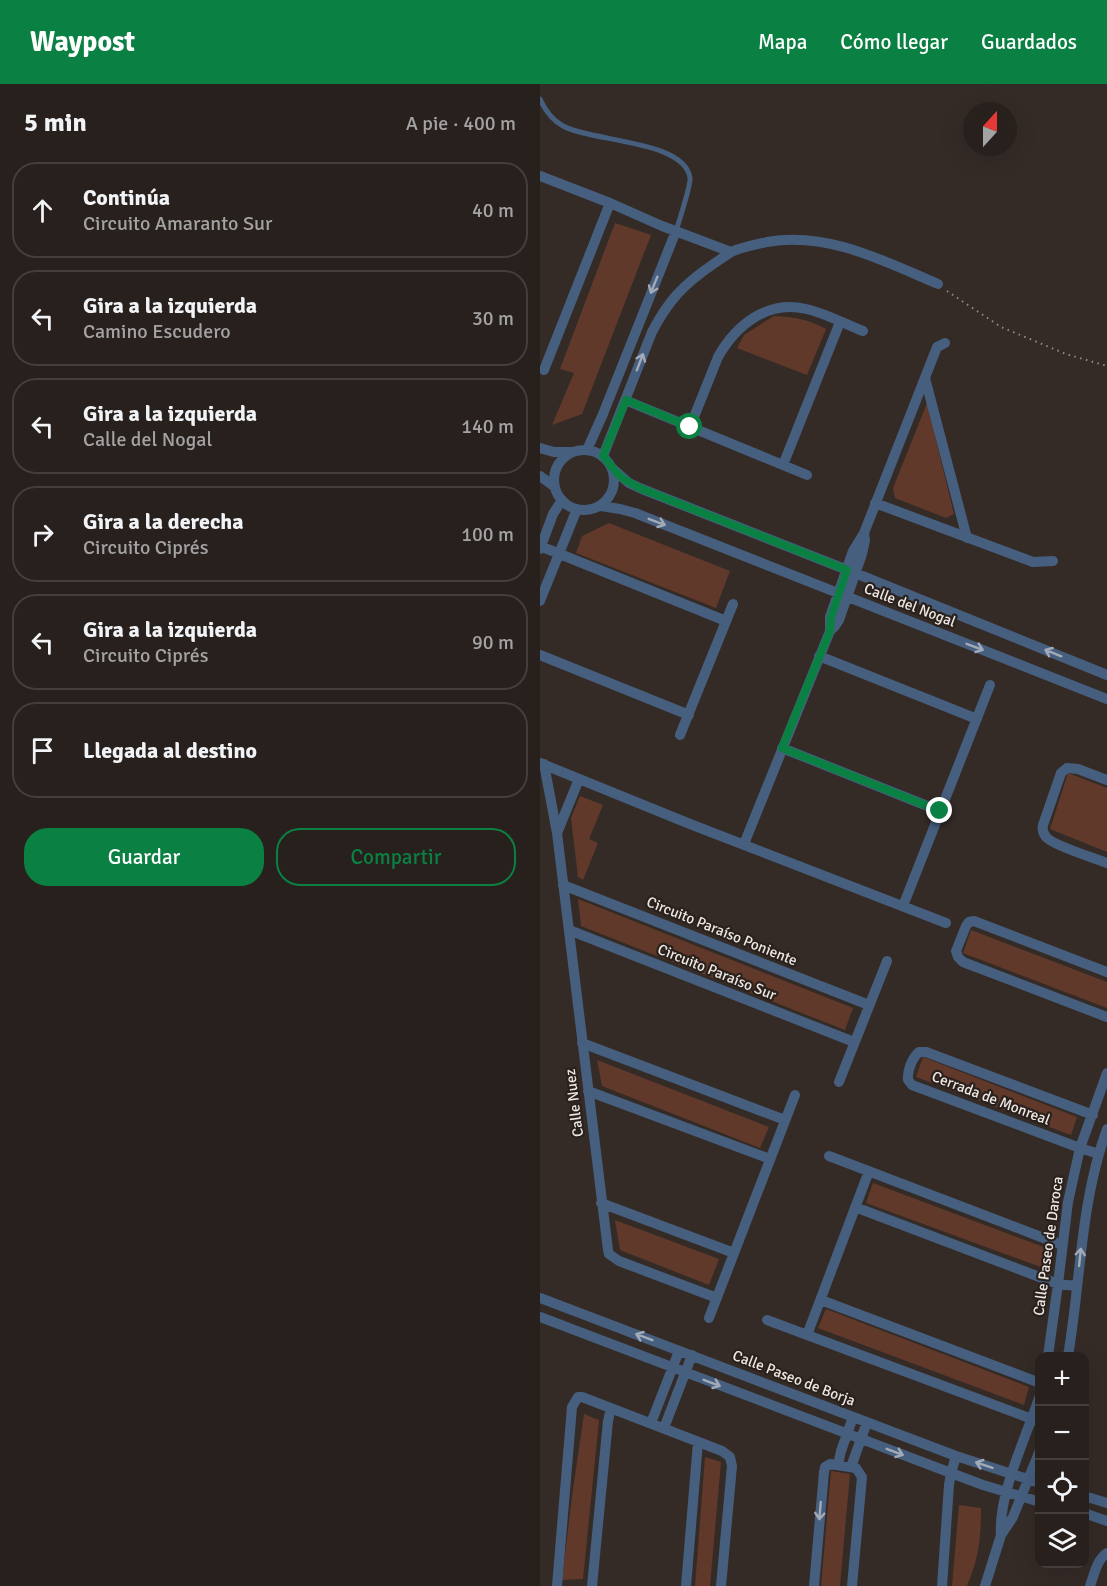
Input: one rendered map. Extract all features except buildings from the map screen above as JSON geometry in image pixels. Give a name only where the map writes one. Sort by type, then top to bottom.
[{"type":"street","points":[[540,176],[731,252]]},
{"type":"street","points":[[546,371],[610,204]]},
{"type":"street","points":[[587,450],[676,231]]},
{"type":"street","points":[[603,456],[652,332],[668,304],[696,276],[731,252],[781,240],[816,240],[843,246],[938,284]]},
{"type":"street","points":[[690,427],[718,357],[730,338],[754,317],[769,311],[794,307],[808,309],[863,331]]},
{"type":"street","points":[[783,465],[840,322]]},
{"type":"street","points":[[744,844],[830,631],[831,617],[864,547],[864,533],[937,347],[945,343]]},
{"type":"street","points":[[925,378],[967,538]]},
{"type":"street","points":[[626,400],[807,475]]},
{"type":"street","points":[[540,448],[554,452],[596,451],[603,456],[613,469],[615,480],[613,489],[601,506],[593,509],[577,509],[562,500],[555,487],[554,479],[558,464],[571,452]]},
{"type":"street","name":"Calle del Nogal","points":[[613,469],[629,483],[642,489],[1107,675]]},
{"type":"street","points":[[540,476],[555,487]]},
{"type":"street","points":[[562,500],[553,514],[540,547],[726,621]]},
{"type":"street","points":[[875,503],[1033,562],[1053,561]]},
{"type":"street","name":"Calle del Nogal","points":[[601,506],[635,513],[1107,699]]},
{"type":"street","points":[[540,601],[577,509]]},
{"type":"street","points":[[680,735],[733,604]]},
{"type":"street","points":[[540,655],[689,715]]},
{"type":"street","points":[[819,656],[977,718]]},
{"type":"street","points":[[903,906],[990,685]]},
{"type":"street","points":[[782,748],[940,811]]},
{"type":"street","points":[[542,763],[690,824],[946,923]]},
{"type":"street","name":"Calle Nuez","points":[[542,763],[557,833],[609,1254],[619,1261],[717,1298]]},
{"type":"street","points":[[1107,780],[1078,769],[1064,770],[1042,830],[1052,842],[1107,863]]},
{"type":"street","name":"Calle Nuez","points":[[557,833],[579,779]]},
{"type":"street","name":"Circuito Paraíso Poniente","points":[[563,885],[869,1005]]},
{"type":"street","points":[[1107,972],[974,921],[969,922],[966,926],[956,951],[963,962],[1107,1017]]},
{"type":"street","name":"Circuito Paraíso Sur","points":[[569,930],[854,1042]]},
{"type":"street","points":[[839,1082],[887,961]]},
{"type":"street","points":[[582,1043],[785,1120]]},
{"type":"street","name":"Cerrada de Monreal","points":[[1093,1115],[926,1052],[919,1052],[915,1056],[908,1075],[908,1080],[912,1085],[1099,1154]]},
{"type":"street","name":"Calle Paseo de Daroca","points":[[1049,1352],[1068,1202],[1080,1148],[1107,1073]]},
{"type":"street","points":[[588,1091],[770,1159]]},
{"type":"street","points":[[709,1318],[795,1095]]},
{"type":"street","points":[[1069,1352],[1086,1206],[1107,1129]]},
{"type":"street","points":[[829,1156],[1062,1245]]},
{"type":"street","points":[[807,1335],[869,1171]]},
{"type":"street","points":[[1068,1202],[1086,1206]]},
{"type":"street","points":[[601,1203],[734,1253]]},
{"type":"street","points":[[855,1208],[1059,1284],[1077,1286]]},
{"type":"street","name":"Calle Paseo de Borja","points":[[540,1298],[956,1456],[1035,1482]]},
{"type":"street","points":[[820,1300],[1035,1381]]},
{"type":"street","points":[[540,1317],[951,1473],[1035,1501]]},
{"type":"street","points":[[767,1320],[1035,1420]]},
{"type":"street","points":[[651,1424],[679,1351]]},
{"type":"street","points":[[664,1428],[692,1355]]},
{"type":"street","points":[[557,1586],[572,1407],[578,1397],[664,1428],[722,1451],[730,1457],[732,1466],[721,1586]]},
{"type":"street","points":[[592,1586],[611,1408]]},
{"type":"street","points":[[838,1465],[853,1417]]},
{"type":"street","points":[[851,1467],[867,1422]]},
{"type":"street","points":[[986,1586],[1001,1535],[1001,1513],[1012,1475],[1035,1422]]},
{"type":"street","points":[[686,1586],[698,1442]]},
{"type":"street","points":[[942,1586],[951,1473],[956,1456]]},
{"type":"street","points":[[1001,1535],[1013,1517],[1036,1460]]},
{"type":"street","points":[[814,1586],[824,1472],[825,1467],[830,1464],[856,1468],[862,1477],[852,1586]]},
{"type":"street","points":[[1089,1498],[1107,1503]]},
{"type":"street","points":[[1089,1516],[1107,1521]]},
{"type":"street","points":[[1090,1586],[1103,1554],[1107,1553]]},
{"type":"lane","points":[[540,99],[554,120],[564,127],[657,149],[672,154],[681,161],[690,180],[676,231]]},
{"type":"path","points":[[938,284],[1001,327],[1066,354],[1107,366]]},
{"type":"shaded area","points":[[615,223],[651,235],[582,414],[552,425],[574,373],[560,369]]},
{"type":"shaded area","points":[[774,316],[801,319],[826,329],[807,375],[737,348],[744,335]]},
{"type":"shaded area","points":[[927,403],[954,514],[946,518],[895,498],[893,488]]},
{"type":"shaded area","points":[[609,523],[730,571],[716,608],[576,553],[582,536]]},
{"type":"shaded area","points":[[1068,773],[1107,788],[1107,852],[1050,829]]},
{"type":"shaded area","points":[[580,796],[603,805],[589,839],[598,843],[583,880],[578,877],[571,818]]},
{"type":"shaded area","points":[[578,899],[853,1008],[845,1030],[581,926]]},
{"type":"shaded area","points":[[971,930],[1107,982],[1107,1008],[963,953]]},
{"type":"shaded area","points":[[923,1057],[1077,1117],[1071,1135],[916,1077]]},
{"type":"shaded area","points":[[597,1060],[769,1127],[760,1148],[602,1086]]},
{"type":"shaded area","points":[[873,1183],[1049,1249],[1049,1270],[866,1203]]},
{"type":"shaded area","points":[[615,1220],[719,1259],[709,1285],[620,1250]]},
{"type":"shaded area","points":[[826,1309],[1029,1387],[1024,1405],[818,1328]]},
{"type":"shaded area","points":[[584,1414],[599,1420],[583,1579],[562,1580],[572,1496]]},
{"type":"shaded area","points":[[705,1457],[721,1462],[710,1586],[695,1586]]},
{"type":"shaded area","points":[[831,1471],[850,1474],[840,1586],[821,1586]]},
{"type":"shaded area","points":[[959,1505],[981,1508],[978,1548],[967,1586],[952,1586]]},
{"type":"route","points":[[690,427],[626,400],[603,456],[613,469],[629,483],[847,570],[831,617],[830,631],[782,748],[940,811]]}]
